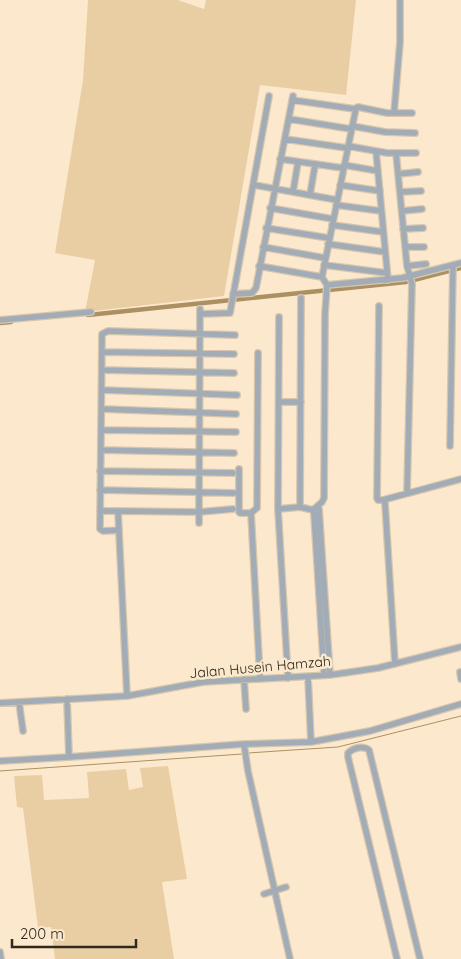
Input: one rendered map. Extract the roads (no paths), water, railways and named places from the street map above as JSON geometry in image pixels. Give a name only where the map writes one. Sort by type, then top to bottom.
[{"type":"street","points":[[394,113],[400,42],[400,0]]},
{"type":"street","points":[[199,523],[200,312],[230,313],[254,185],[268,96]]},
{"type":"street","points":[[232,298],[252,292],[256,288],[262,247],[293,98],[355,109],[358,107],[394,113],[412,113]]},
{"type":"street","points":[[327,675],[316,509],[324,498],[325,314],[327,285],[322,277],[355,109]]},
{"type":"street","points":[[288,119],[385,132],[415,133]]},
{"type":"street","points":[[284,139],[376,151],[416,153]]},
{"type":"street","points":[[376,151],[388,280]]},
{"type":"street","points":[[396,153],[407,266],[412,284],[407,493]]},
{"type":"street","points":[[280,159],[378,171]]},
{"type":"street","points":[[292,192],[298,162]]},
{"type":"street","points":[[310,195],[315,164]]},
{"type":"street","points":[[398,174],[418,172]]},
{"type":"street","points":[[254,185],[382,211]]},
{"type":"street","points":[[340,185],[380,191]]},
{"type":"street","points":[[400,192],[421,191]]},
{"type":"street","points":[[270,208],[383,232]]},
{"type":"street","points":[[402,211],[422,209]]},
{"type":"street","points":[[266,228],[385,252]]},
{"type":"street","points":[[403,229],[423,228]]},
{"type":"street","points":[[262,247],[325,258]]},
{"type":"street","points":[[405,247],[424,247]]},
{"type":"street","points":[[407,266],[426,264]]},
{"type":"street","points":[[327,285],[388,280],[461,264]]},
{"type":"street","points":[[324,265],[387,273]]},
{"type":"street","points":[[259,266],[322,277]]},
{"type":"street","points":[[450,446],[453,266]]},
{"type":"street","points":[[300,507],[301,298]]},
{"type":"street","points":[[379,306],[377,498],[382,500],[461,479]]},
{"type":"street","points":[[0,320],[92,312]]},
{"type":"street","points":[[279,317],[278,509],[288,678]]},
{"type":"street","points":[[120,530],[101,530],[102,334],[106,331],[235,335]]},
{"type":"street","points":[[102,352],[234,354]]},
{"type":"street","points":[[239,469],[240,513],[251,513],[257,508],[258,353]]},
{"type":"street","points":[[102,370],[234,373]]},
{"type":"street","points":[[102,390],[237,396]]},
{"type":"street","points":[[279,402],[301,402]]},
{"type":"street","points":[[102,410],[236,414]]},
{"type":"street","points":[[101,430],[200,433],[236,432]]},
{"type":"street","points":[[101,450],[234,453]]},
{"type":"street","points":[[100,471],[233,473]]},
{"type":"street","points":[[100,490],[234,493]]},
{"type":"street","points":[[382,500],[385,503],[395,664]]},
{"type":"street","points":[[278,509],[300,507],[316,509]]},
{"type":"street","points":[[100,511],[199,512],[233,509]]},
{"type":"street","points":[[118,511],[127,696]]},
{"type":"street","points":[[251,513],[260,678]]},
{"type":"street","name":"Jalan Husein Hamzah","points":[[0,703],[127,696],[204,682],[327,675],[395,664],[461,647]]},
{"type":"street","points":[[460,672],[461,679]]},
{"type":"street","points":[[308,676],[311,742]]},
{"type":"street","points":[[244,679],[246,709]]},
{"type":"street","points":[[67,699],[69,757]]},
{"type":"street","points":[[19,702],[23,731]]},
{"type":"street","points":[[0,761],[311,742],[353,736],[461,704]]},
{"type":"street","points":[[353,736],[354,748]]},
{"type":"street","points":[[244,746],[290,959]]},
{"type":"street","points":[[397,959],[348,757],[348,753],[354,748],[365,748],[368,750],[420,959]]},
{"type":"street","points":[[264,894],[286,888]]},
{"type":"street","points":[[0,952],[1,959]]},
{"type":"waterway","points":[[88,315],[406,282],[461,268]]},
{"type":"waterway","points":[[0,323],[11,322]]},
{"type":"waterway","points":[[248,753],[338,747],[461,716]]},
{"type":"waterway","points":[[0,771],[242,754]]}]
